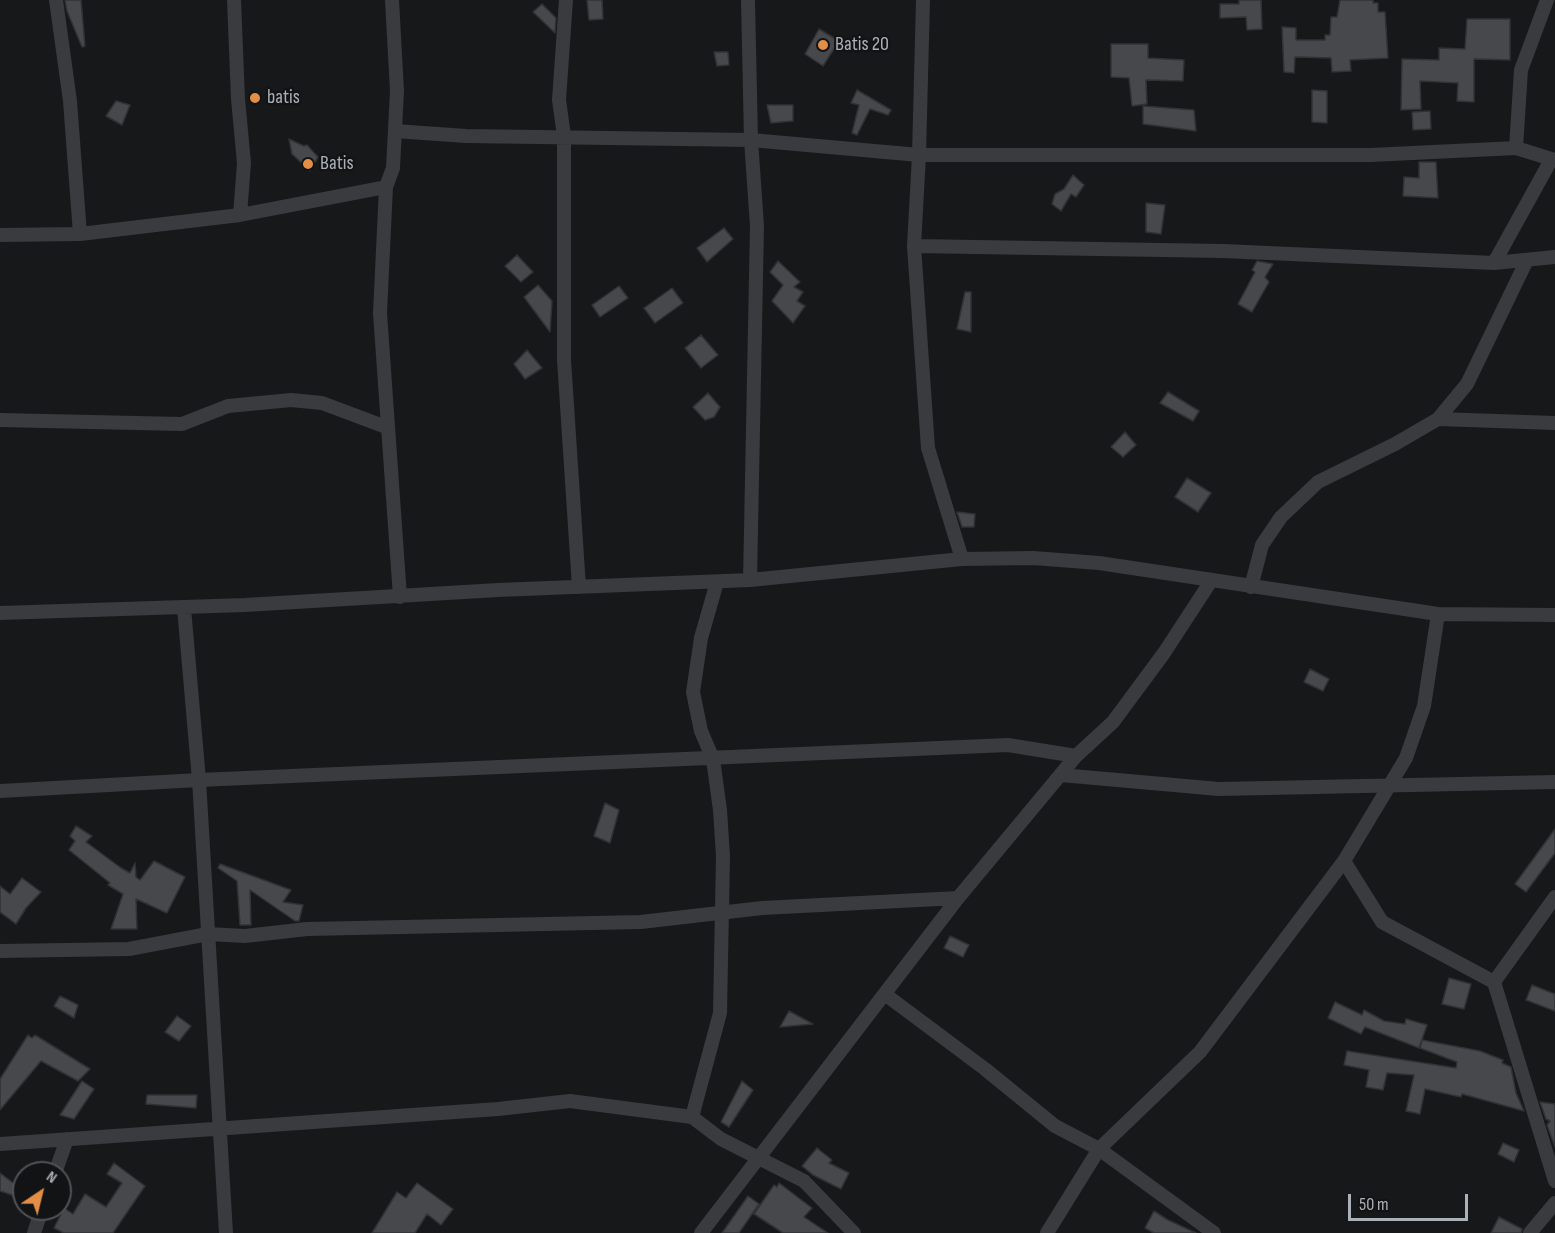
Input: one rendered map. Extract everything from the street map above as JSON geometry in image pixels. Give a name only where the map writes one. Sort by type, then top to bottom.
[{"type":"street","points":[[56,0],[70,101],[80,234]]},
{"type":"street","points":[[234,0],[238,99],[244,163],[240,215]]},
{"type":"street","points":[[392,0],[397,91],[393,168],[386,187],[380,313],[386,427],[400,597]]},
{"type":"street","points":[[567,0],[559,100],[564,135],[564,360],[579,587]]},
{"type":"street","points":[[748,0],[751,140],[758,226],[750,580]]},
{"type":"street","points":[[923,0],[914,246],[928,448],[962,559]]},
{"type":"street","points":[[1516,148],[1521,70],[1547,0]]},
{"type":"street","points":[[395,131],[466,136],[564,135],[751,140],[919,155],[1371,155],[1516,148],[1553,160],[1494,263]]},
{"type":"street","points":[[0,235],[80,234],[240,215],[386,187]]},
{"type":"street","points":[[914,246],[1223,251],[1494,263],[1555,257]]},
{"type":"street","points":[[1251,587],[1262,545],[1281,518],[1318,482],[1395,444],[1438,419],[1467,384],[1527,260]]},
{"type":"street","points":[[0,420],[182,424],[228,406],[291,400],[322,403],[386,427]]},
{"type":"street","points":[[1438,419],[1555,423]]},
{"type":"street","points":[[0,613],[184,608],[717,582],[962,559],[1033,558],[1099,563],[1211,582],[1438,614],[1555,615]]},
{"type":"street","points":[[692,1117],[720,1013],[723,856],[712,759],[701,731],[693,692],[701,638],[717,582]]},
{"type":"street","points":[[701,1233],[758,1156],[886,995],[958,898],[1076,756],[1113,722],[1164,654],[1211,582]]},
{"type":"street","points":[[184,608],[199,780],[226,1233]]},
{"type":"street","points":[[1047,1233],[1099,1149],[1200,1052],[1344,861],[1406,758],[1424,706],[1438,614]]},
{"type":"street","points":[[0,791],[199,780],[1008,745],[1076,756]]},
{"type":"street","points":[[1061,775],[1219,789],[1388,788],[1555,782]]},
{"type":"street","points":[[1344,861],[1382,922],[1494,982],[1555,1182]]},
{"type":"street","points":[[1494,982],[1555,897]]},
{"type":"street","points":[[0,951],[129,949],[208,934],[245,936],[307,929],[641,922],[722,912],[958,898]]},
{"type":"street","points":[[886,995],[1055,1125],[1099,1149],[1214,1233]]},
{"type":"street","points":[[0,1144],[487,1110],[570,1101],[692,1117],[721,1139],[804,1181],[854,1233]]},
{"type":"street","points":[[59,1161],[67,1139]]},
{"type":"street","points":[[1530,1233],[1555,1203]]},
{"type":"building","points":[[65,0],[81,0],[85,46],[82,47],[67,11]]},
{"type":"building","points":[[587,0],[602,0],[603,19],[589,20]]},
{"type":"building","points":[[1239,0],[1261,0],[1262,29],[1247,30],[1246,17],[1220,18],[1220,4],[1239,4]]},
{"type":"building","points":[[1340,0],[1373,0],[1373,3],[1378,3],[1378,12],[1385,12],[1388,58],[1350,60],[1351,71],[1332,72],[1331,58],[1295,57],[1294,73],[1284,72],[1282,27],[1296,28],[1296,40],[1325,40],[1325,35],[1330,35],[1331,17],[1337,17]]},
{"type":"building","points":[[542,4],[556,18],[555,33],[533,12]]},
{"type":"building","points":[[1467,19],[1510,19],[1510,60],[1474,59],[1474,102],[1457,101],[1458,83],[1420,81],[1421,109],[1401,110],[1402,59],[1439,60],[1439,48],[1465,49]]},
{"type":"building","name":"Batis 20","points":[[819,29],[839,41],[823,66],[805,54]]},
{"type":"building","points":[[1111,44],[1148,44],[1148,58],[1184,60],[1183,81],[1146,80],[1147,104],[1132,106],[1129,78],[1111,77]]},
{"type":"building","points":[[714,52],[728,52],[729,65],[717,66]]},
{"type":"building","points":[[857,90],[891,110],[888,115],[870,109],[857,135],[852,133],[859,105],[851,103]]},
{"type":"building","points":[[1312,90],[1327,91],[1327,123],[1312,122]]},
{"type":"building","points":[[116,101],[130,105],[122,125],[106,116]]},
{"type":"building","points":[[767,105],[793,105],[793,121],[771,123]]},
{"type":"building","points":[[1143,106],[1194,110],[1196,131],[1143,124]]},
{"type":"building","points":[[1430,111],[1431,129],[1413,130],[1412,112]]},
{"type":"building","name":"Batis","points":[[289,139],[304,146],[307,145],[318,157],[310,171],[292,154]]},
{"type":"building","points":[[1419,162],[1436,162],[1438,198],[1403,196],[1404,177],[1419,178]]},
{"type":"building","points":[[1073,175],[1084,185],[1076,197],[1071,194],[1061,211],[1052,204],[1055,194],[1064,189]]},
{"type":"building","points":[[1146,203],[1165,205],[1161,234],[1146,232]]},
{"type":"building","points":[[724,228],[733,239],[707,262],[697,248]]},
{"type":"building","points":[[517,255],[533,272],[521,282],[505,266]]},
{"type":"building","points":[[778,261],[800,282],[794,287],[803,292],[797,301],[805,306],[793,323],[772,301],[783,285],[770,272]]},
{"type":"building","points":[[1257,261],[1273,264],[1265,277],[1269,282],[1252,312],[1238,304],[1255,272],[1252,270]]},
{"type":"building","points":[[538,285],[552,301],[550,332],[524,297]]},
{"type":"building","points":[[619,286],[628,298],[600,317],[592,305]]},
{"type":"building","points":[[672,288],[683,303],[655,323],[644,308]]},
{"type":"building","points":[[965,292],[971,292],[971,332],[957,329]]},
{"type":"building","points":[[701,335],[718,355],[701,368],[685,348]]},
{"type":"building","points":[[527,350],[542,368],[525,379],[514,364]]},
{"type":"building","points":[[1168,392],[1199,411],[1193,421],[1160,403]]},
{"type":"building","points":[[708,393],[720,407],[714,417],[705,420],[693,407]]},
{"type":"building","points":[[1125,432],[1136,445],[1123,457],[1111,447]]},
{"type":"building","points":[[1187,478],[1211,493],[1198,512],[1175,497]]},
{"type":"building","points":[[957,512],[975,514],[974,527],[962,527]]},
{"type":"building","points":[[1310,669],[1329,679],[1323,691],[1304,682]]},
{"type":"building","points":[[605,803],[619,810],[610,843],[594,836]]},
{"type":"building","points":[[76,826],[92,836],[86,842],[121,868],[130,873],[135,863],[136,877],[140,880],[154,861],[185,877],[167,913],[136,899],[137,929],[111,929],[123,894],[108,885],[110,883],[69,850],[75,841],[70,836]]},
{"type":"building","points":[[1555,829],[1555,853],[1526,892],[1515,884]]},
{"type":"building","points":[[220,864],[291,890],[283,902],[303,905],[299,921],[295,921],[250,890],[251,925],[240,925],[237,881],[218,868]]},
{"type":"building","points":[[22,878],[41,892],[26,908],[16,924],[0,912],[0,886],[10,894]]},
{"type":"building","points":[[950,936],[969,945],[963,957],[944,948]]},
{"type":"building","points":[[1449,978],[1471,984],[1464,1009],[1442,1004]]},
{"type":"building","points":[[1532,985],[1555,994],[1555,1011],[1526,1000]]},
{"type":"building","points":[[60,996],[78,1005],[74,1018],[54,1006]]},
{"type":"building","points":[[1335,1002],[1362,1015],[1364,1010],[1384,1021],[1405,1024],[1406,1019],[1427,1025],[1419,1048],[1365,1027],[1361,1034],[1328,1018]]},
{"type":"building","points":[[789,1011],[813,1024],[780,1027]]},
{"type":"building","points":[[177,1016],[191,1026],[179,1041],[165,1032]]},
{"type":"building","points":[[28,1035],[32,1038],[35,1035],[90,1069],[78,1081],[41,1061],[0,1110],[0,1079]]},
{"type":"building","points":[[1422,1040],[1480,1051],[1503,1060],[1502,1063],[1511,1067],[1516,1093],[1524,1111],[1462,1094],[1461,1097],[1425,1089],[1420,1114],[1406,1111],[1414,1075],[1387,1073],[1383,1090],[1366,1087],[1369,1070],[1344,1065],[1347,1051],[1456,1068],[1457,1062],[1420,1048]]},
{"type":"building","points":[[82,1081],[94,1089],[74,1119],[60,1115]]},
{"type":"building","points":[[742,1081],[753,1090],[729,1127],[721,1122]]},
{"type":"building","points":[[147,1095],[197,1095],[196,1108],[146,1104]]},
{"type":"building","points":[[1540,1102],[1555,1104],[1555,1147],[1547,1125],[1550,1121],[1546,1119]]},
{"type":"building","points":[[1503,1143],[1519,1150],[1514,1162],[1498,1154]]},
{"type":"building","points":[[817,1148],[832,1160],[829,1163],[849,1173],[841,1189],[813,1175],[802,1166]]},
{"type":"building","points":[[114,1163],[145,1186],[113,1233],[64,1233],[54,1228],[58,1221],[72,1221],[72,1213],[85,1194],[106,1207],[122,1183],[107,1174]]},
{"type":"building","points":[[0,1173],[12,1182],[12,1195],[0,1191]]},
{"type":"building","points":[[417,1183],[453,1209],[441,1225],[427,1214],[415,1233],[372,1233],[397,1192],[406,1198]]},
{"type":"building","points":[[779,1183],[812,1208],[804,1217],[828,1233],[783,1233],[754,1214],[774,1185],[777,1187]]},
{"type":"building","points":[[748,1196],[759,1204],[739,1233],[722,1233]]},
{"type":"building","points":[[1154,1211],[1196,1233],[1154,1233],[1145,1228]]},
{"type":"building","points":[[1499,1217],[1522,1229],[1521,1233],[1491,1233]]},
{"type":"place","name":"Batis 20","points":[[823,45]]},
{"type":"place","name":"batis","points":[[255,98]]},
{"type":"place","name":"Batis","points":[[308,164]]}]
